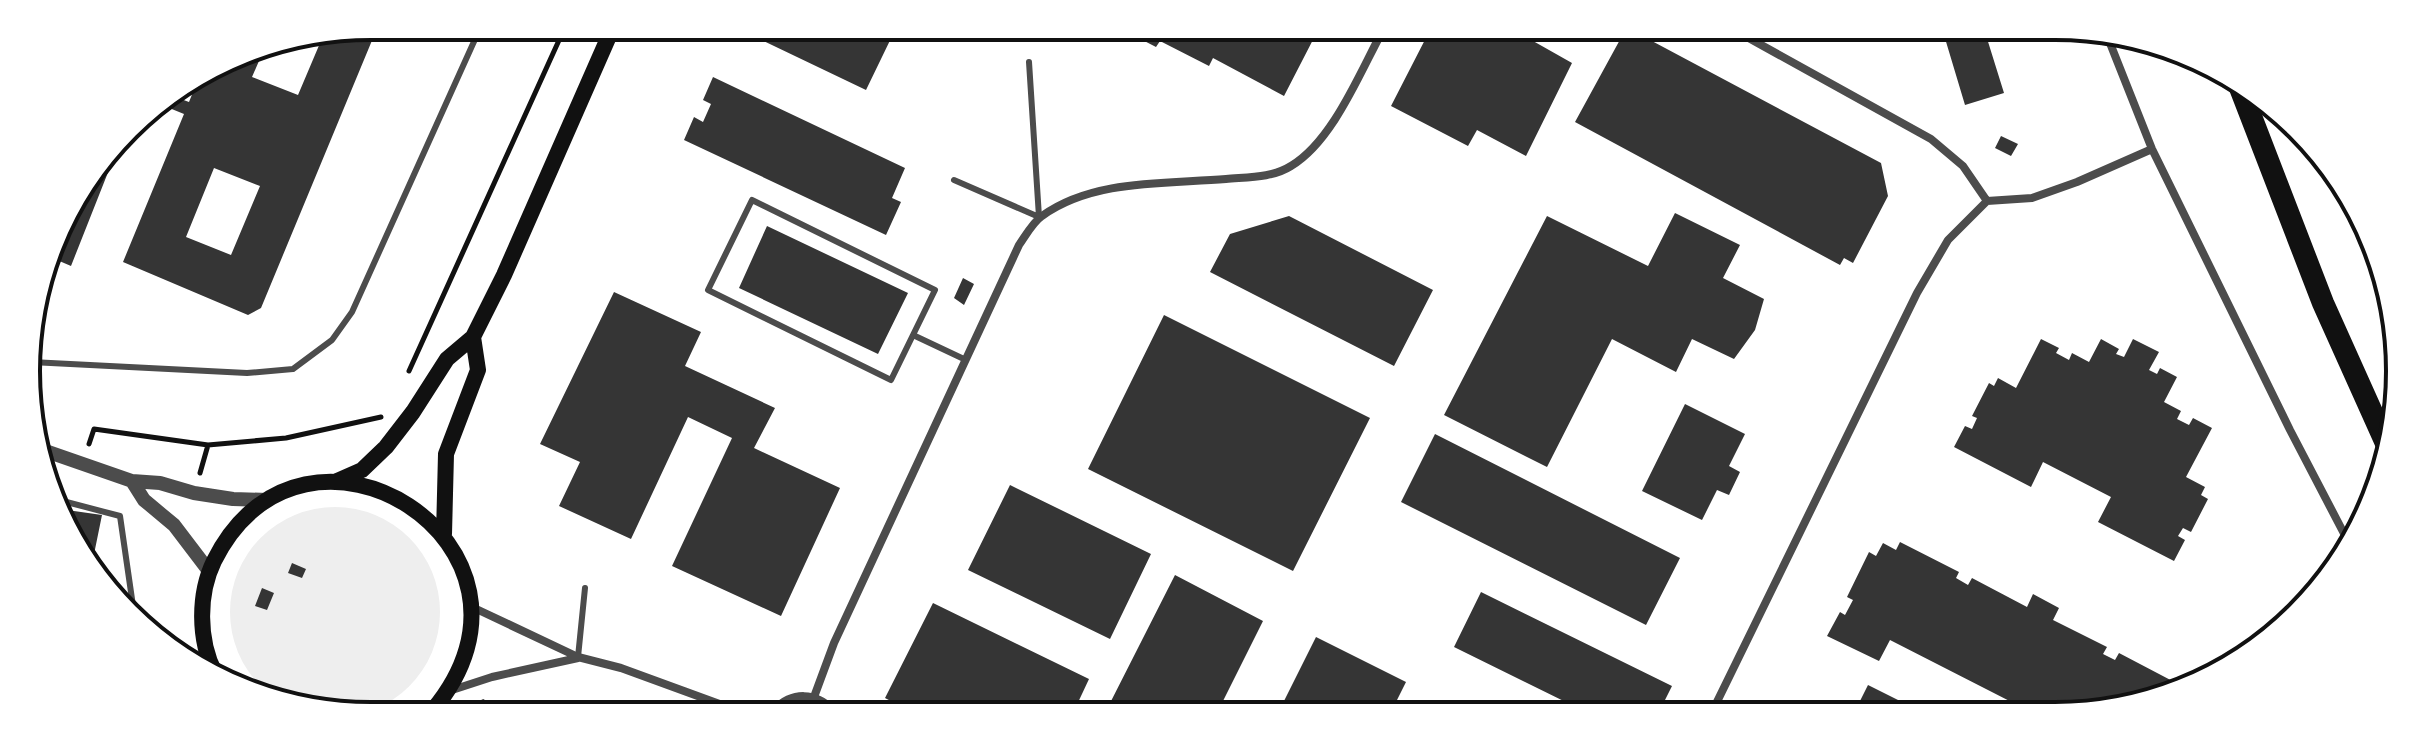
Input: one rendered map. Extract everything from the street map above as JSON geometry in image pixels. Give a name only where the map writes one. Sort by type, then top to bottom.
[{"type":"highway","points":[[2245,100],[2323,303],[2381,431]]},
{"type":"main road","points":[[336,482],[362,470],[386,447],[447,359],[473,337],[504,275],[607,40]]},
{"type":"main road","points":[[444,534],[446,454],[478,370],[473,337]]},
{"type":"main road","points":[[209,660],[201,615],[209,571],[223,543],[243,519],[268,500],[301,487],[336,482],[367,485],[396,495],[422,512],[444,534],[463,568],[472,607],[467,650],[449,691],[440,702]]},
{"type":"street","points":[[814,697],[834,643],[1019,245],[1039,217],[1075,197],[1127,187],[1265,176],[1291,166],[1329,128],[1377,40]]},
{"type":"street","points":[[1752,40],[1931,139],[1963,166],[1987,201]]},
{"type":"street","points":[[2111,45],[2152,149],[2344,533]]},
{"type":"street","points":[[1717,702],[1917,293],[1948,240],[1987,201],[2032,198],[2152,149]]},
{"type":"street","points":[[50,452],[132,481],[160,483],[194,493],[233,499],[268,500]]},
{"type":"street","points":[[132,481],[144,500],[174,525],[209,571]]},
{"type":"street","points":[[472,607],[578,657],[621,668],[714,702]]},
{"type":"street","points":[[449,691],[492,677],[578,657]]},
{"type":"street","points":[[785,702],[802,695],[824,702]]},
{"type":"lane","points":[[40,362],[247,373],[293,369],[315,355],[332,340],[352,312],[475,40]]},
{"type":"lane","points":[[954,180],[1039,217],[1029,62]]},
{"type":"lane","points":[[752,200],[935,290],[913,335],[891,380],[708,290],[752,200]]},
{"type":"lane","points":[[913,335],[966,360]]},
{"type":"lane","points":[[67,502],[120,516],[132,600]]},
{"type":"lane","points":[[578,657],[585,588]]},
{"type":"shaded area","points":[[314,509],[356,509],[394,524],[423,553],[438,591],[438,633],[432,652],[423,671],[390,702],[306,696],[256,681],[247,671],[232,633],[232,591],[247,553],[276,524]]},
{"type":"building","points":[[372,40],[261,308],[248,315],[123,262],[184,114],[169,108],[182,99],[189,102],[193,92],[205,84],[259,60],[252,77],[298,95],[320,44]],"holes":[[[214,168],[260,186],[231,255],[186,237]]]},
{"type":"building","points":[[761,40],[890,40],[866,90]]},
{"type":"building","points":[[1142,40],[1313,40],[1284,96],[1213,58],[1209,66],[1160,41],[1156,47]]},
{"type":"building","points":[[1425,40],[1531,40],[1572,63],[1526,156],[1477,130],[1468,146],[1391,106]]},
{"type":"building","points":[[1620,40],[1650,40],[1881,163],[1888,196],[1853,263],[1844,258],[1840,265],[1575,122]]},
{"type":"building","points":[[1946,40],[1987,40],[2004,93],[1965,105]]},
{"type":"building","points":[[713,77],[905,168],[892,198],[901,202],[886,235],[684,140],[694,117],[703,122],[711,104],[703,100]]},
{"type":"building","points":[[2001,136],[2018,144],[2011,156],[1995,148]]},
{"type":"building","points":[[110,166],[71,266],[59,261],[65,244],[84,205]]},
{"type":"building","points":[[1675,213],[1740,245],[1723,278],[1764,299],[1755,330],[1734,359],[1692,339],[1676,372],[1612,339],[1547,467],[1444,415],[1547,216],[1648,266]]},
{"type":"building","points":[[1289,216],[1433,290],[1394,366],[1210,272],[1230,234]]},
{"type":"building","points":[[767,226],[908,293],[878,354],[739,288]]},
{"type":"building","points":[[963,278],[974,284],[964,305],[954,298]]},
{"type":"building","points":[[614,292],[701,332],[685,366],[775,408],[754,448],[840,488],[781,616],[672,566],[732,438],[688,417],[631,539],[559,506],[580,462],[540,444]]},
{"type":"building","points":[[1164,315],[1370,418],[1293,571],[1088,469]]},
{"type":"building","points":[[2041,339],[2059,348],[2056,353],[2069,360],[2072,353],[2089,362],[2101,339],[2119,349],[2116,354],[2124,357],[2133,339],[2159,352],[2149,370],[2157,374],[2160,368],[2177,377],[2164,402],[2181,411],[2177,419],[2189,425],[2193,418],[2212,428],[2186,477],[2205,487],[2201,495],[2208,499],[2191,532],[2183,528],[2178,536],[2185,540],[2174,561],[2098,522],[2111,497],[2043,462],[2031,487],[1954,447],[1965,426],[1972,429],[1977,418],[1972,416],[1989,383],[1994,386],[1998,378],[2016,388]]},
{"type":"building","points":[[1685,404],[1745,434],[1729,466],[1740,472],[1729,495],[1717,490],[1702,520],[1642,491]]},
{"type":"building","points":[[1435,434],[1680,558],[1646,625],[1401,502]]},
{"type":"building","points":[[1010,485],[1151,554],[1110,639],[968,570]]},
{"type":"building","points":[[71,511],[102,515],[94,552]]},
{"type":"building","points":[[1900,542],[1959,572],[1956,578],[1968,585],[1972,578],[2027,607],[2033,594],[2059,608],[2053,620],[2107,647],[2103,654],[2115,660],[2119,653],[2171,681],[2141,691],[2098,699],[2011,702],[1890,640],[1879,661],[1827,636],[1840,612],[1845,615],[1853,600],[1847,597],[1869,552],[1876,556],[1883,543],[1896,550]]},
{"type":"building","points":[[292,563],[306,569],[302,578],[288,573]]},
{"type":"building","points":[[1175,575],[1263,621],[1222,702],[1111,702]]},
{"type":"building","points":[[262,588],[274,593],[267,610],[255,606]]},
{"type":"building","points":[[1481,592],[1672,686],[1664,702],[1566,702],[1454,647]]},
{"type":"building","points":[[933,603],[1089,679],[1078,702],[893,702],[885,698]]},
{"type":"building","points":[[1316,637],[1406,682],[1396,702],[1284,702]]},
{"type":"building","points":[[1868,685],[1902,702],[1860,702]]}]
